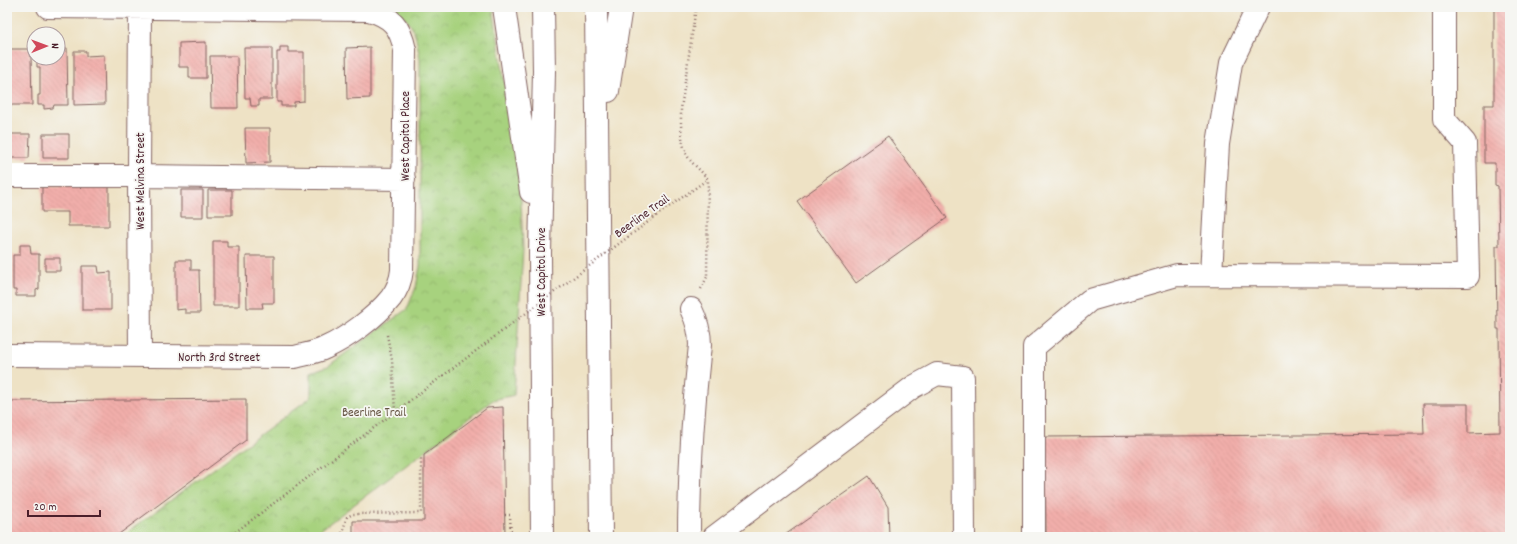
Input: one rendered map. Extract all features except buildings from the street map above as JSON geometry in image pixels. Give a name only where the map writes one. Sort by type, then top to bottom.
[{"type":"street","points":[[48,7],[370,8]]},
{"type":"street","name":"West Melvina Street","points":[[140,7],[138,176],[140,356]]},
{"type":"street","points":[[504,7],[540,253]]},
{"type":"street","name":"West Capitol Drive","points":[[542,537],[540,253],[544,71],[543,7]]},
{"type":"street","points":[[596,7],[601,537]]},
{"type":"street","points":[[598,153],[621,7]]},
{"type":"street","points":[[1211,275],[1218,144],[1231,63],[1258,7]]},
{"type":"street","points":[[1034,537],[1034,347],[1090,300],[1177,275],[1468,276],[1465,143],[1444,119],[1444,7]]},
{"type":"street","name":"West Capitol Place","points":[[370,8],[392,21],[400,34],[405,50],[403,263],[401,280]]},
{"type":"street","points":[[7,176],[404,179]]},
{"type":"street","name":"North 3rd Street","points":[[7,355],[295,357],[324,349],[358,328],[391,298],[401,280]]},
{"type":"street","points":[[689,537],[690,463],[700,344],[700,333],[697,322],[691,310]]},
{"type":"street","points":[[714,537],[913,387],[937,374],[963,377],[964,537]]},
{"type":"path","points":[[691,310],[707,277],[708,179],[689,159],[683,143],[681,123],[682,102],[696,7]]},
{"type":"path","name":"Beerline Trail","points":[[229,537],[656,216],[708,179]]},
{"type":"path","points":[[387,333],[392,360],[395,412]]},
{"type":"path","points":[[341,537],[347,516],[353,514],[421,514],[421,458]]},
{"type":"path","points":[[505,515],[510,515],[511,537]]},
{"type":"green space","name":"Beerline Trail","points":[[394,7],[493,7],[517,162],[521,201],[523,250],[514,395],[493,400],[311,537],[121,537],[311,397],[311,372],[328,366],[407,309],[416,287],[420,266],[420,59],[417,41],[413,30],[406,19]]}]
